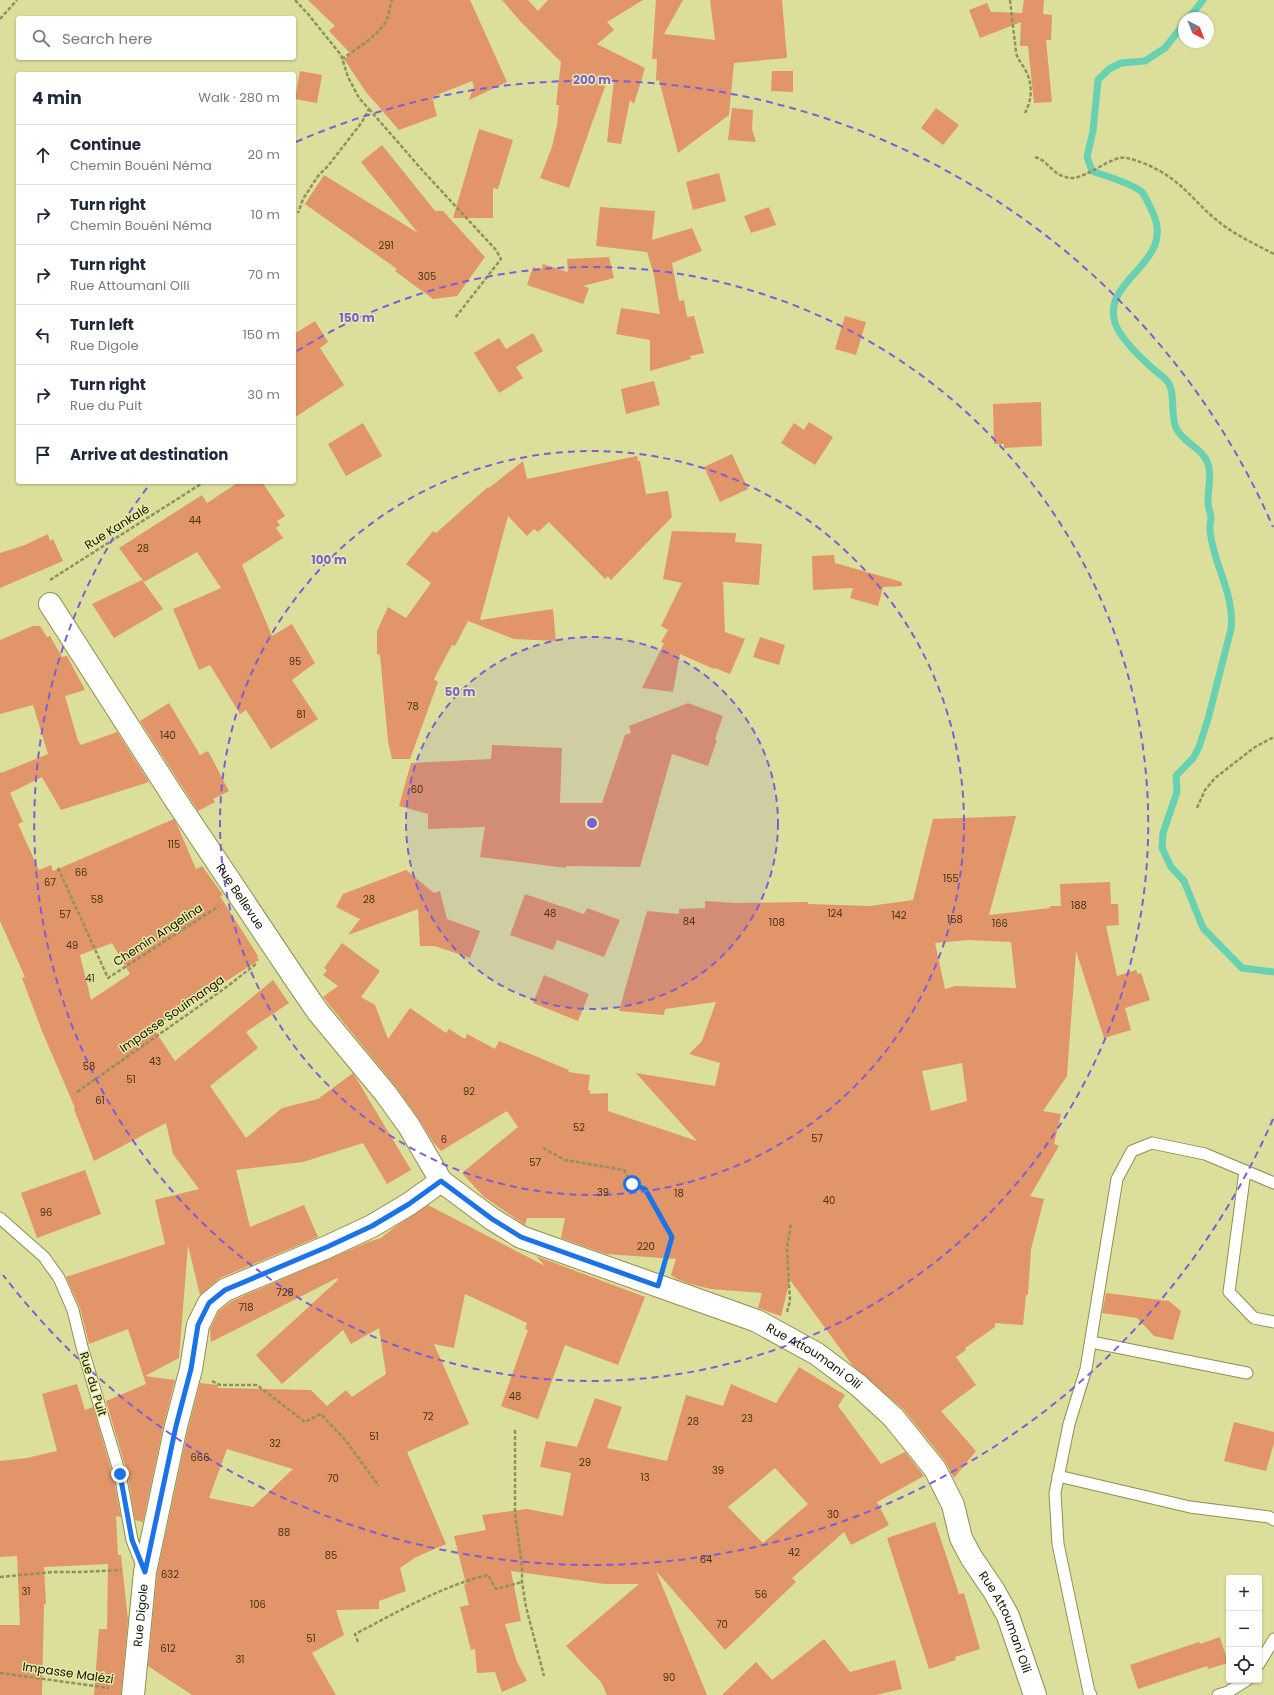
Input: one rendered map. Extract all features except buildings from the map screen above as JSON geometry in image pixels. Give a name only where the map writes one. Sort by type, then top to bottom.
[{"type":"street","name":"Rue Bellevue","points":[[50,604],[173,796],[274,948],[318,1012],[386,1094],[409,1126],[441,1181]]},
{"type":"street","name":"Rue Attoumani Oili","points":[[441,1181],[492,1219],[521,1237],[757,1321],[817,1354],[858,1385],[893,1417],[936,1469],[953,1505],[961,1538],[971,1557],[994,1591],[1008,1616],[1035,1695]]},
{"type":"street","name":"Rue Digole","points":[[133,1693],[145,1572],[176,1426],[191,1369],[198,1325],[209,1303],[225,1290],[327,1247],[372,1226],[409,1204],[441,1181]]},
{"type":"lane","points":[[1091,1695],[1080,1651],[1058,1544],[1055,1493],[1069,1424],[1086,1369],[1117,1179],[1132,1151],[1152,1143],[1205,1154],[1274,1183]]},
{"type":"lane","points":[[1245,1171],[1229,1292],[1254,1318],[1274,1322]]},
{"type":"lane","name":"Rue du Puit","points":[[0,1218],[44,1257],[59,1278],[74,1310],[82,1347],[120,1474],[132,1540],[145,1572]]},
{"type":"lane","points":[[1091,1342],[1246,1373]]},
{"type":"lane","points":[[1058,1476],[1190,1507],[1269,1517],[1274,1520]]},
{"type":"lane","points":[[1262,1659],[1274,1638]]},
{"type":"lane","points":[[1218,1695],[1228,1692],[1242,1683]]},
{"type":"path","points":[[0,19],[17,0]]},
{"type":"path","points":[[295,0],[308,14],[342,59],[348,77],[359,98],[423,171],[496,250],[501,259],[455,318]]},
{"type":"path","points":[[342,59],[382,27],[387,18],[392,0]]},
{"type":"path","points":[[1010,0],[1016,52],[1018,60],[1024,67],[1028,78],[1031,94],[1030,104],[1025,113]]},
{"type":"path","points":[[298,213],[303,199],[318,176],[328,166],[362,122],[369,109]]},
{"type":"path","points":[[1035,157],[1042,159],[1058,175],[1073,178],[1125,157],[1154,167],[1182,187],[1218,222],[1246,240],[1274,254]]},
{"type":"path","name":"Rue Kankalé","points":[[46,582],[201,484]]},
{"type":"path","points":[[1197,808],[1205,790],[1214,778],[1255,747],[1274,737]]},
{"type":"path","name":"Chemin Angelina","points":[[58,868],[108,978],[238,894]]},
{"type":"path","name":"Impasse Souimanga","points":[[77,1092],[228,986],[274,948]]},
{"type":"path","points":[[543,1148],[565,1160],[624,1170],[632,1184],[645,1189],[672,1237],[658,1286]]},
{"type":"path","points":[[781,1334],[790,1301],[787,1248],[791,1223]]},
{"type":"path","points":[[191,1369],[220,1385],[257,1385],[305,1422],[321,1414],[327,1418],[346,1441],[379,1486]]},
{"type":"path","points":[[515,1430],[515,1513],[522,1567],[522,1582],[526,1607],[544,1676]]},
{"type":"path","points":[[0,1577],[53,1572],[127,1570],[145,1572]]},
{"type":"path","points":[[358,1642],[356,1634],[438,1592],[474,1578],[488,1575],[496,1589],[522,1582]]},
{"type":"path","name":"Impasse Malézi","points":[[0,1672],[133,1693]]},
{"type":"waterway","points":[[1194,12],[1203,0]]},
{"type":"waterway","points":[[1178,32],[1165,48],[1145,61],[1121,63],[1109,69],[1098,80],[1093,131],[1087,157],[1092,171],[1126,183],[1142,192],[1152,211],[1157,229],[1155,244],[1148,257],[1127,281],[1119,294],[1114,307],[1115,323],[1121,335],[1131,347],[1146,363],[1164,377],[1170,385],[1173,416],[1176,428],[1183,438],[1202,454],[1208,464],[1210,477],[1208,502],[1211,516],[1210,528],[1212,543],[1230,603],[1231,629],[1208,719],[1199,747],[1194,757],[1176,776],[1177,792],[1163,833],[1162,848],[1171,867],[1184,881],[1203,928],[1242,968],[1274,972]]},
{"type":"route","points":[[120,1474],[132,1540],[145,1572],[176,1426],[191,1369],[198,1325],[209,1303],[225,1290],[327,1247],[372,1226],[409,1204],[441,1181],[492,1219],[521,1237],[658,1286],[672,1237],[645,1189],[632,1184]]}]
